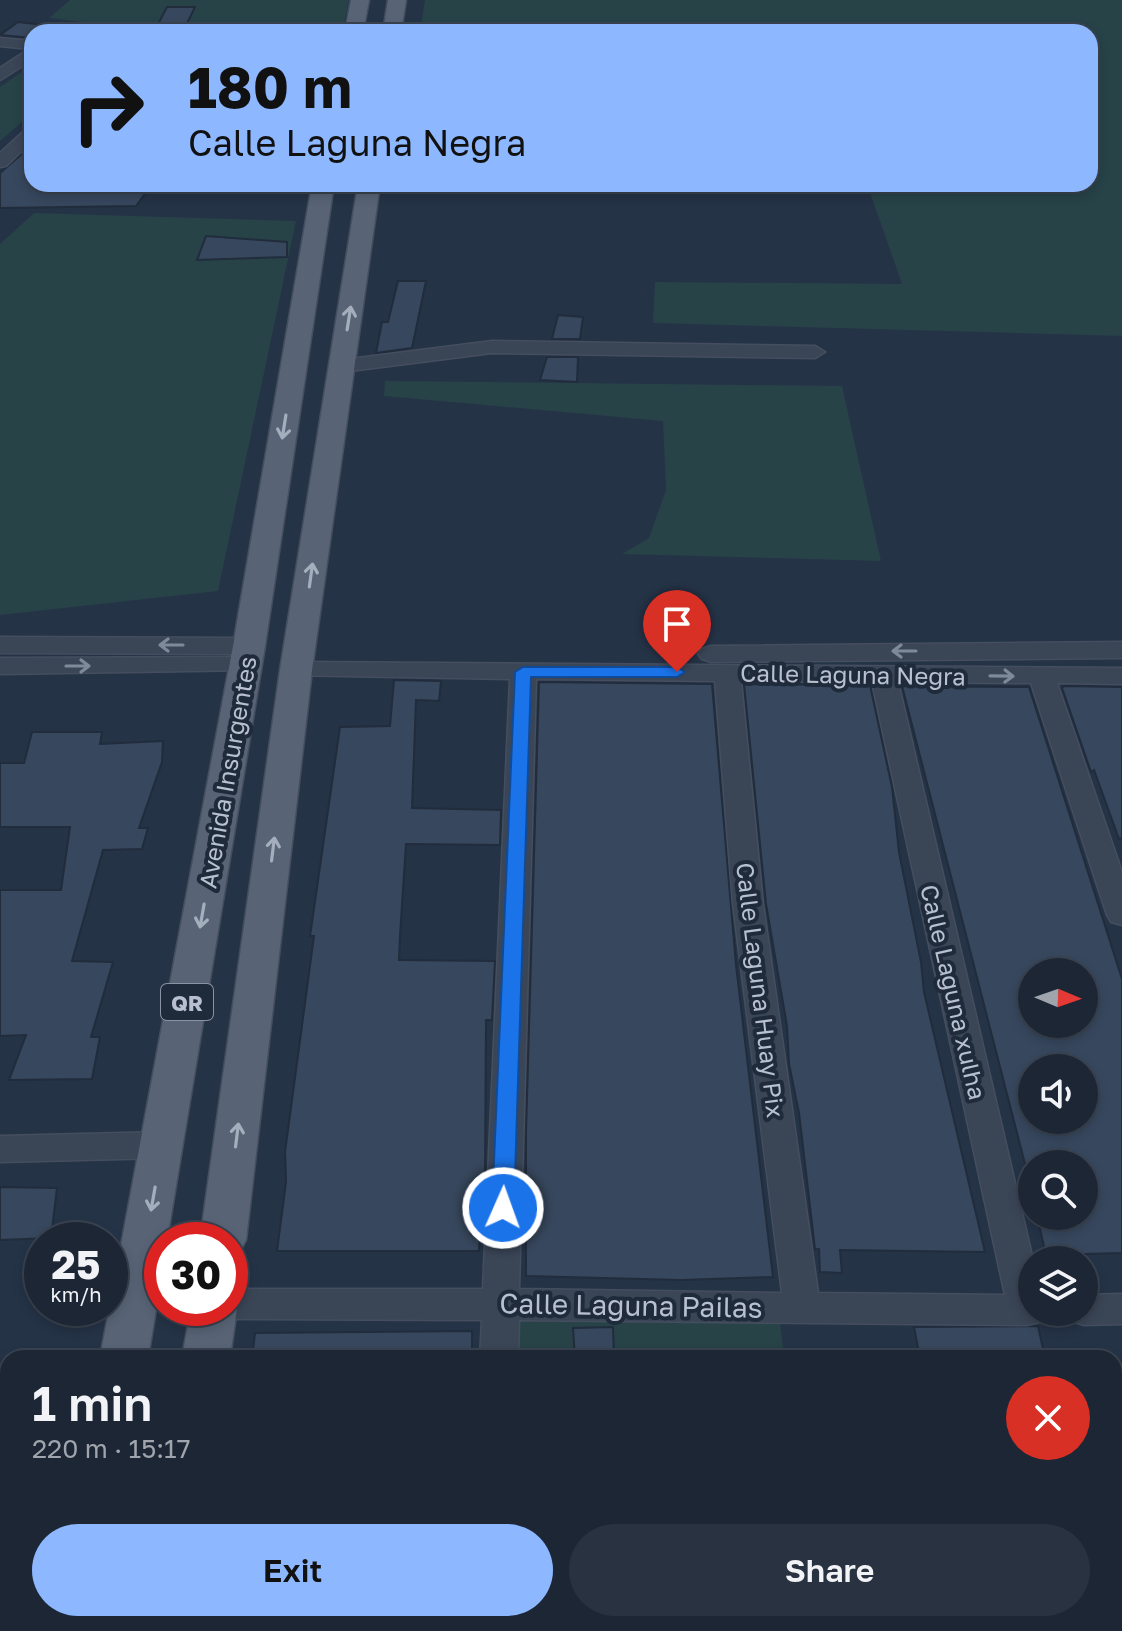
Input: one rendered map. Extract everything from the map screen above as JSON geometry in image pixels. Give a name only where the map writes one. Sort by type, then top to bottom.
[{"type":"main road","points":[[356,24],[360,0]]},
{"type":"main road","points":[[393,24],[397,0]]},
{"type":"main road","name":"Avenida Insurgentes","points":[[156,1222],[163,1145],[271,514],[322,192]]},
{"type":"main road","points":[[225,1222],[298,661],[368,192]]},
{"type":"main road","points":[[293,367],[342,366]]},
{"type":"main road","points":[[271,514],[320,514]]},
{"type":"main road","name":"Avenida Insurgentes","points":[[128,1350],[144,1313]]},
{"type":"main road","points":[[207,1350],[211,1326]]},
{"type":"street","points":[[0,42],[24,44]]},
{"type":"street","points":[[0,75],[24,58]]},
{"type":"street","points":[[0,162],[24,140]]},
{"type":"street","points":[[342,366],[492,347],[815,352]]},
{"type":"street","points":[[0,645],[247,655]]},
{"type":"street","name":"Calle Laguna Negra","points":[[298,661],[1122,650]]},
{"type":"street","points":[[0,666],[247,655]]},
{"type":"street","name":"Calle Laguna Negra","points":[[298,661],[523,672],[1122,676]]},
{"type":"street","points":[[499,1350],[523,672]]},
{"type":"street","name":"Calle Laguna Huay Pix","points":[[727,673],[748,904],[802,1307]]},
{"type":"street","name":"Calle Laguna xulha","points":[[883,674],[1018,1258]]},
{"type":"street","points":[[1042,677],[1122,915]]},
{"type":"street","points":[[0,1149],[163,1145]]},
{"type":"street","name":"Calle Laguna Pailas","points":[[248,1304],[499,1302],[657,1308],[1018,1310]]},
{"type":"street","points":[[1098,1310],[1122,1309]]},
{"type":"green space","points":[[70,0],[349,0],[344,24],[100,24],[49,18]]},
{"type":"green space","points":[[425,0],[1122,0],[1122,336],[653,323],[655,282],[902,284],[870,192],[1098,192],[1098,24],[421,24]]},
{"type":"green space","points":[[24,70],[24,120],[0,141],[0,87]]},
{"type":"green space","points":[[34,213],[296,221],[218,591],[0,615],[0,244]]},
{"type":"green space","points":[[385,381],[842,386],[881,561],[622,554],[649,538],[666,490],[663,421],[384,396]]},
{"type":"green space","points":[[507,1309],[779,1312],[783,1350],[510,1350]]},
{"type":"building","points":[[167,7],[195,7],[187,24],[158,24]]},
{"type":"building","points":[[18,22],[36,24],[24,24],[24,37],[0,35]]},
{"type":"building","points":[[24,152],[24,192],[146,192],[136,206],[0,208],[0,173]]},
{"type":"building","points":[[206,236],[287,242],[287,257],[197,260]]},
{"type":"building","points":[[398,281],[426,281],[412,348],[376,353],[382,322],[388,322]]},
{"type":"building","points":[[558,315],[583,317],[580,339],[552,339]]},
{"type":"building","points":[[547,357],[578,357],[577,382],[540,380]]},
{"type":"building","points":[[394,680],[441,681],[439,701],[416,700],[412,808],[501,810],[500,845],[406,844],[400,936],[399,960],[495,961],[492,1020],[486,1020],[485,1182],[482,1180],[479,1251],[277,1251],[286,1182],[285,1152],[314,936],[310,936],[340,727],[390,726]]},
{"type":"building","points":[[539,682],[712,684],[736,965],[773,1277],[681,1280],[526,1276],[526,1132]]},
{"type":"building","points":[[744,684],[870,685],[892,787],[899,852],[924,992],[985,1252],[840,1250],[842,1273],[820,1272],[799,1113],[789,1064],[787,1026],[766,904]]},
{"type":"building","points":[[902,686],[1029,687],[1122,979],[1122,1253],[1098,1254],[1098,1246],[1044,1246],[1040,1230],[1098,1230],[1098,1150],[1021,1150]]},
{"type":"building","points":[[1122,687],[1122,838],[1119,839],[1094,770],[1091,772],[1062,688]]},
{"type":"building","points":[[32,732],[102,732],[100,744],[163,741],[162,762],[139,828],[148,828],[142,849],[103,850],[72,961],[113,962],[91,1037],[100,1037],[92,1079],[9,1080],[26,1035],[0,1036],[0,890],[61,890],[70,827],[0,827],[0,763],[24,763]]},
{"type":"building","points":[[0,1187],[57,1188],[53,1222],[24,1222],[24,1239],[0,1240]]},
{"type":"building","points":[[1038,1326],[1043,1350],[918,1350],[914,1327]]},
{"type":"building","points":[[613,1327],[614,1350],[574,1350],[573,1328]]},
{"type":"building","points":[[472,1331],[472,1350],[253,1350],[255,1333]]},
{"type":"route","points":[[503,1208],[523,672],[677,672]]}]
